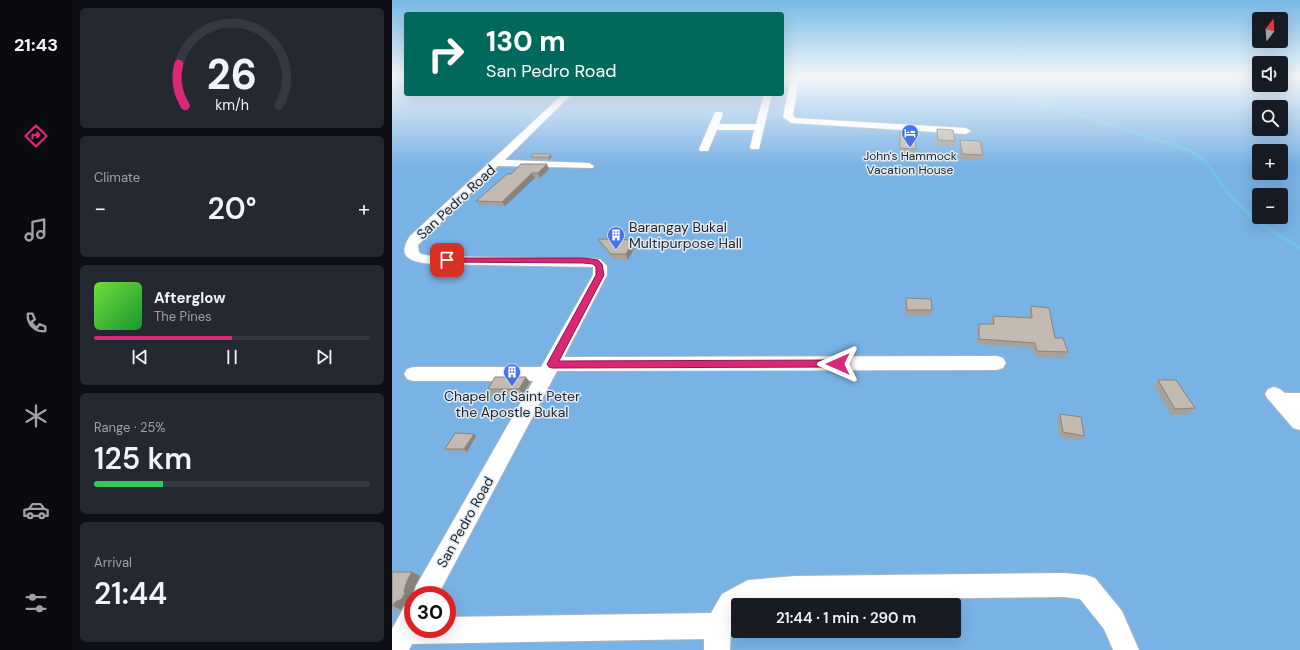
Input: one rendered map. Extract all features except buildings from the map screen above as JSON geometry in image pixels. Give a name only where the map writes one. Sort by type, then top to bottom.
[{"type":"street","name":"San Pedro Road","points":[[430,586],[600,275],[600,266],[595,262],[432,260],[417,258],[412,254],[411,245],[555,106]]},
{"type":"street","points":[[755,147],[765,106]]},
{"type":"street","points":[[790,106],[788,117],[794,121],[966,131]]},
{"type":"street","points":[[704,149],[718,114]]},
{"type":"street","points":[[713,127],[760,127]]},
{"type":"street","points":[[497,162],[589,166]]},
{"type":"street","points":[[413,374],[549,369],[998,363]]},
{"type":"street","points":[[1300,401],[1278,398],[1300,422]]},
{"type":"street","points":[[456,633],[718,638],[731,603],[748,592],[795,588],[1064,584],[1086,587],[1090,591],[1113,620],[1126,650]]},
{"type":"shaded area","points":[[392,106],[1252,106],[1252,136],[1288,136],[1288,106],[1300,106],[1300,650],[392,650]]},
{"type":"waterway","points":[[1053,106],[1171,144]]},
{"type":"waterway","points":[[1171,144],[1189,150],[1206,162],[1231,197],[1257,221],[1271,230]]},
{"type":"waterway","points":[[1269,229],[1300,248]]},
{"type":"place","name":"John's Hammock Vacation House","points":[[910,148]]},
{"type":"place","name":"Barangay Bukal Multipurpose Hall","points":[[616,250]]},
{"type":"place","name":"Chapel of Saint Peter the Apostle Bukal","points":[[512,387]]},
{"type":"route","points":[[447,260],[583,261],[595,262],[600,266],[600,275],[552,364],[838,364]]}]
